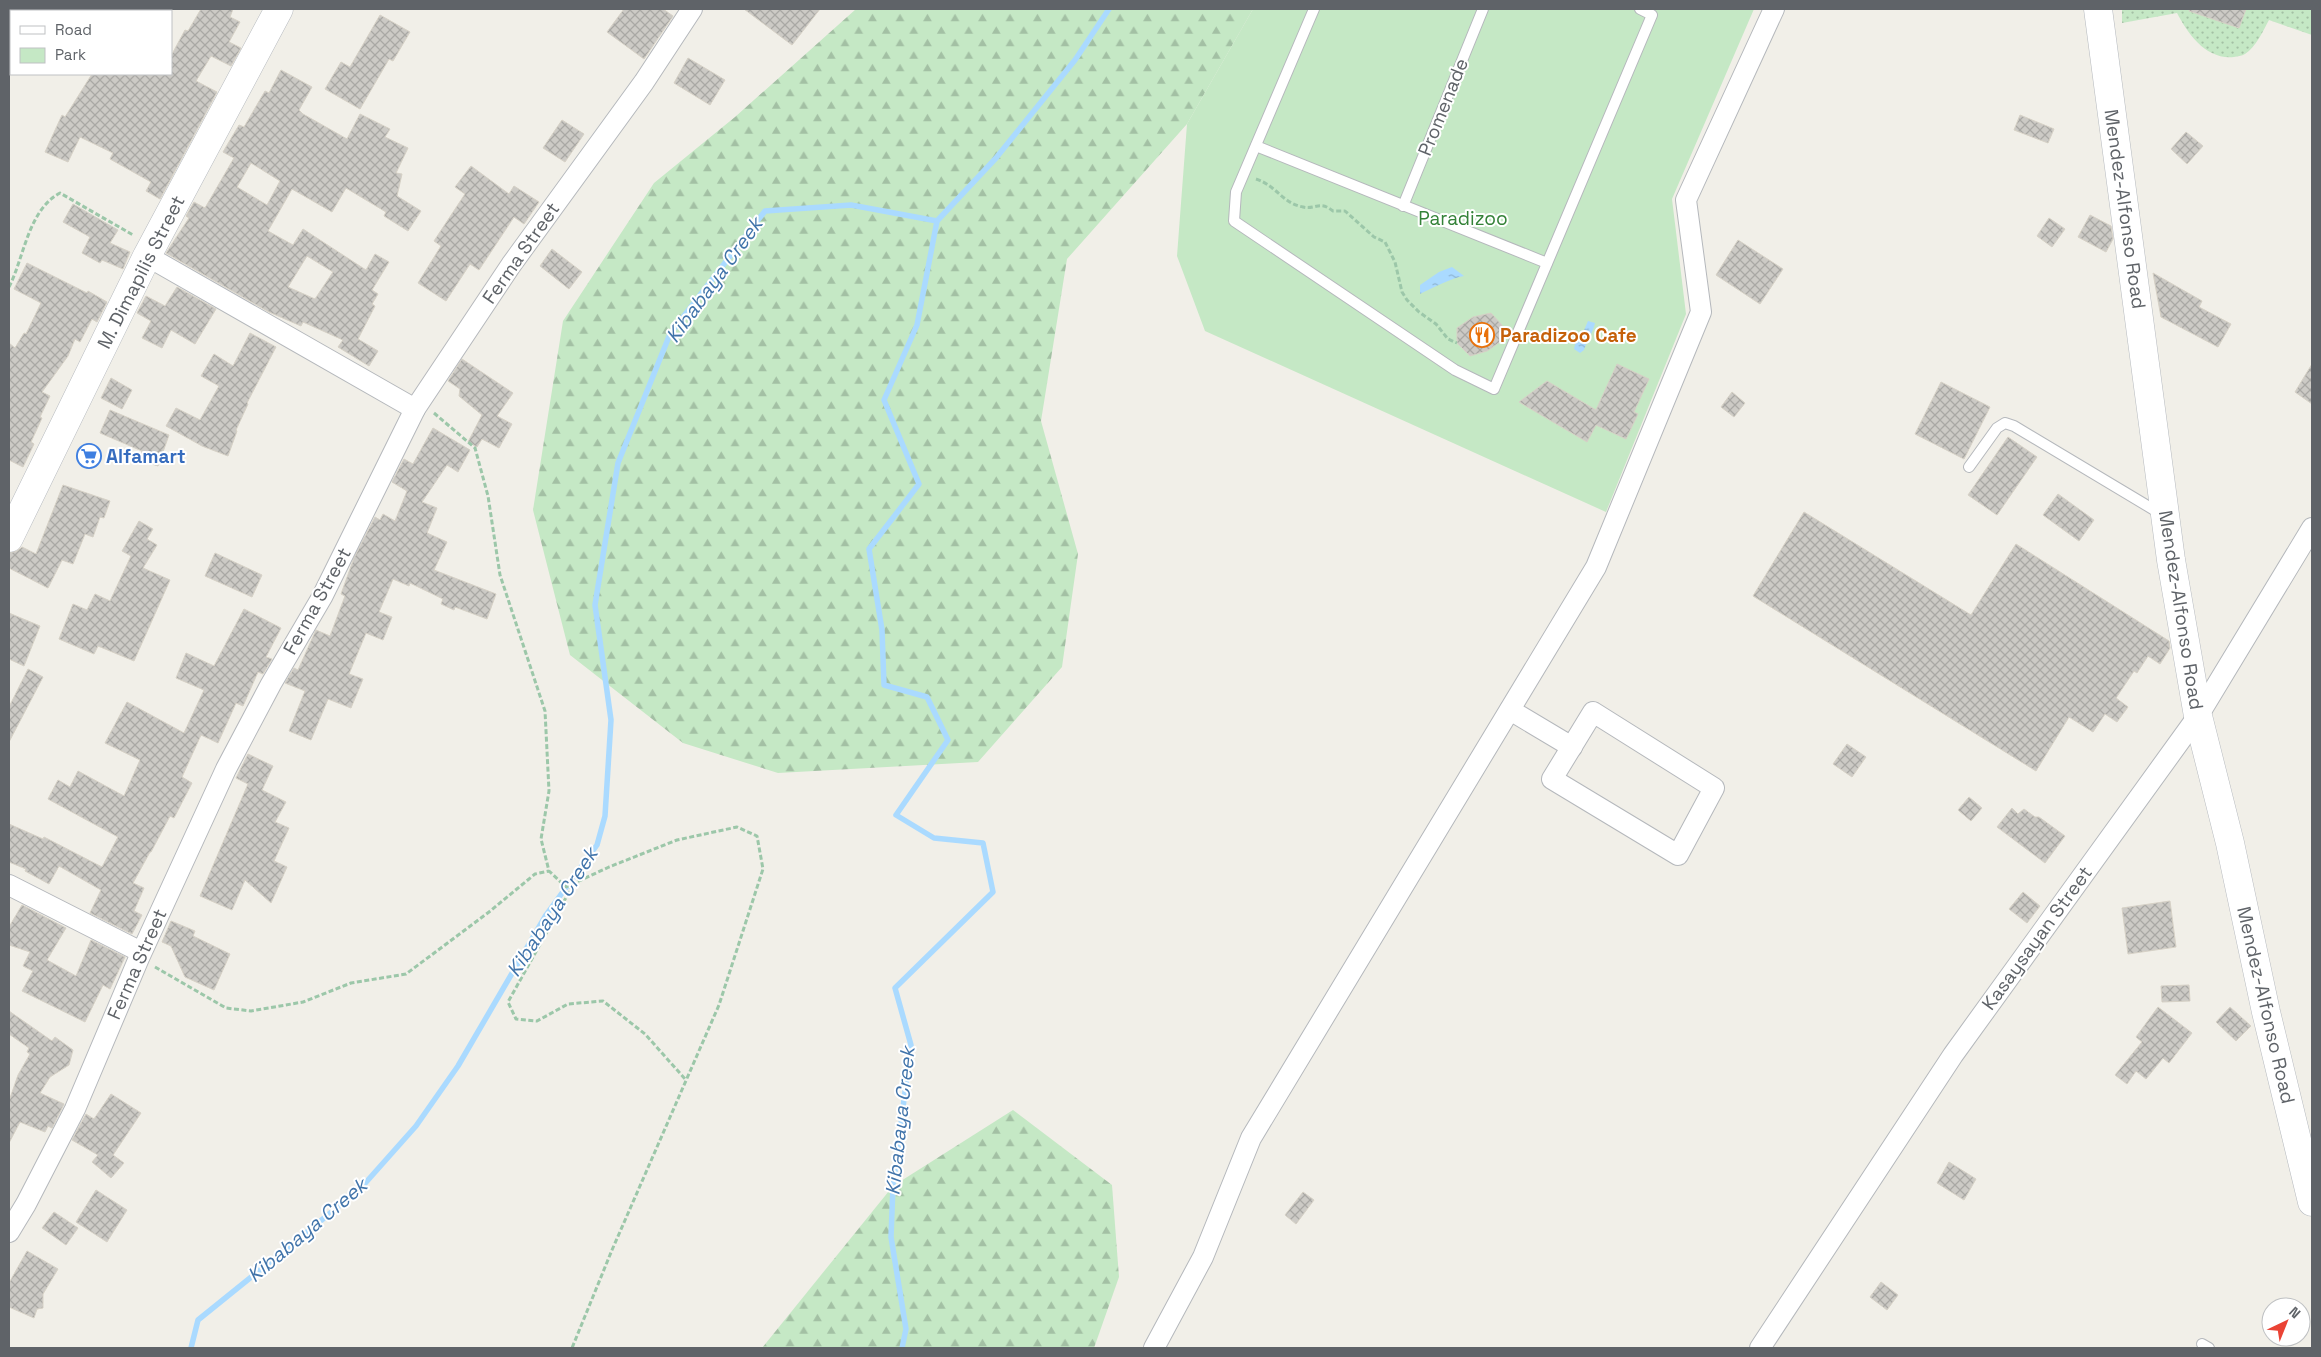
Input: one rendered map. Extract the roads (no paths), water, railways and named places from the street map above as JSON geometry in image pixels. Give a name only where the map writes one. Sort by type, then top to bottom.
[{"type":"main road","name":"M. Dimapilis Street","points":[[9,538],[148,256],[280,9]]},
{"type":"main road","name":"Mendez-Alfonso Road","points":[[2098,9],[2166,517],[2198,716],[2230,843],[2266,1012],[2312,1202]]},
{"type":"street","name":"Ferma Street","points":[[9,1232],[26,1204],[75,1109],[140,955],[226,769],[271,684],[322,597],[417,406],[511,266],[644,82],[692,9]]},
{"type":"street","points":[[1154,1348],[1203,1257],[1251,1138],[1596,567],[1701,312],[1686,200],[1774,9]]},
{"type":"street","points":[[148,256],[417,406]]},
{"type":"street","name":"Kasaysayan Street","points":[[1760,1348],[1954,1055],[2198,716],[2312,528]]},
{"type":"street","points":[[1510,710],[1572,747]]},
{"type":"street","points":[[1593,712],[1714,788],[1678,855],[1552,779],[1572,747],[1593,712]]},
{"type":"street","points":[[9,885],[140,955]]},
{"type":"lane","points":[[1314,9],[1236,192],[1234,220],[1455,370],[1494,389],[1603,136],[1652,15],[1640,9]]},
{"type":"lane","name":"Promenade","points":[[1403,206],[1483,9]]},
{"type":"lane","points":[[1256,146],[1547,263]]},
{"type":"lane","points":[[1969,467],[1997,428],[2005,423],[2014,426],[2166,517]]},
{"type":"water","points":[[1452,267],[1464,276],[1420,294],[1420,285],[1439,272]]},
{"type":"water","points":[[1588,321],[1595,323],[1584,350],[1580,353],[1574,349],[1576,340],[1582,335]]},
{"type":"waterway","name":"Kibabaya Creek","points":[[902,1348],[906,1329],[891,1237],[893,1186],[911,1045],[895,988],[993,892],[983,843],[934,838],[896,815],[948,740],[927,697],[884,685],[882,630],[869,549],[919,484],[884,400],[917,325],[937,221],[996,158],[1075,60],[1109,9]]},
{"type":"waterway","name":"Kibabaya Creek","points":[[191,1348],[198,1320],[360,1189],[416,1126],[458,1066],[546,915],[597,845],[605,816],[611,720],[595,605],[618,463],[670,334],[765,211],[851,205],[937,221]]},
{"type":"place","name":"Paradizoo Cafe","points":[[1482,335]]},
{"type":"place","name":"Alfamart","points":[[89,456]]},
{"type":"park label","name":"Paradizoo","points":[[1463,218]]}]
